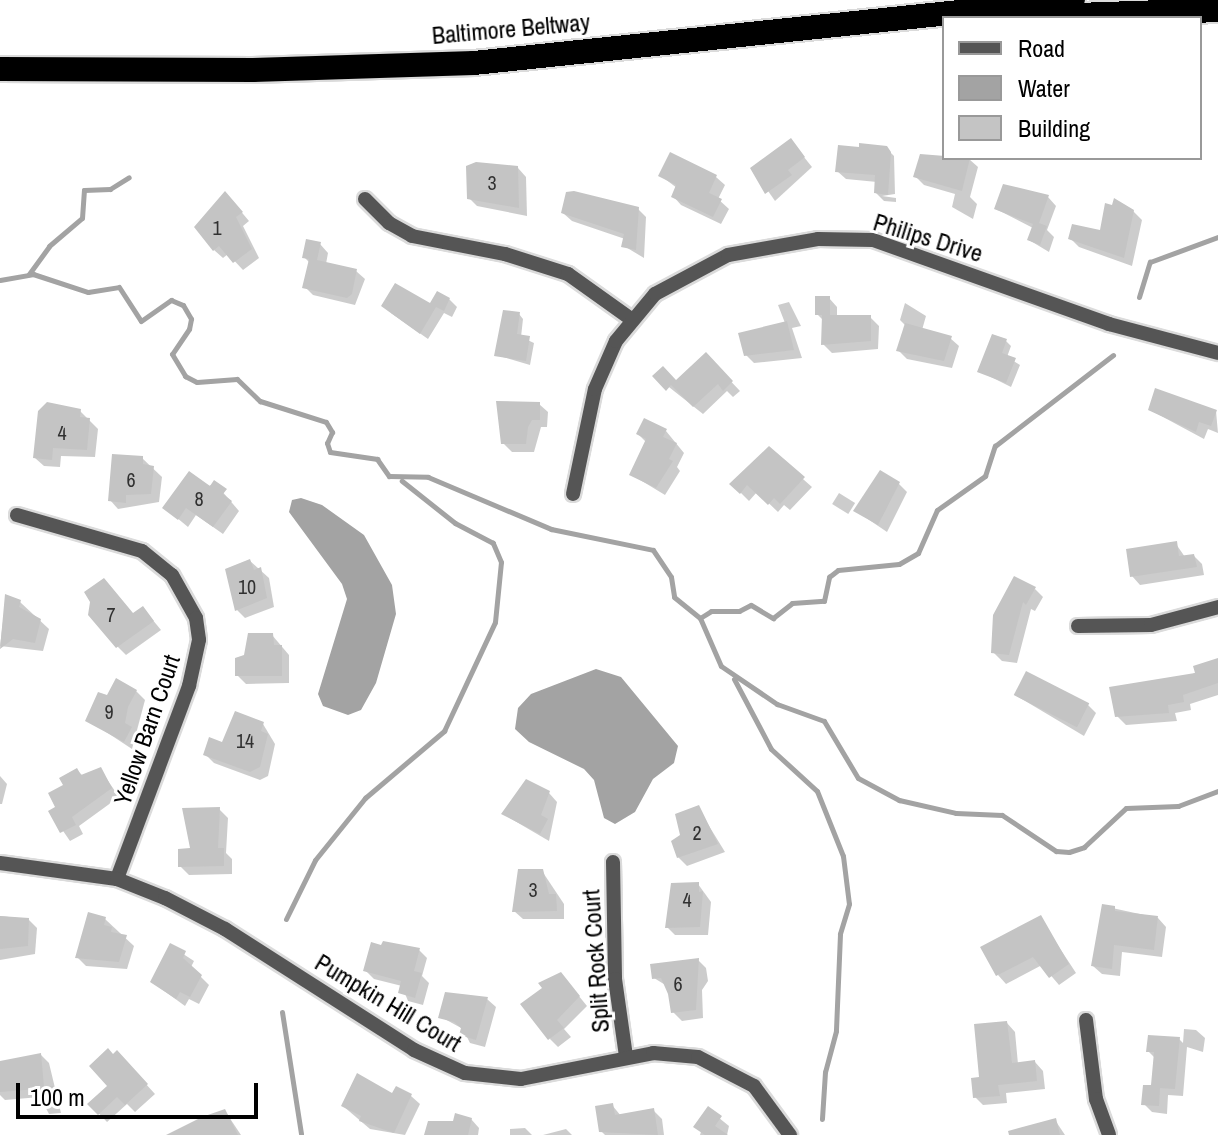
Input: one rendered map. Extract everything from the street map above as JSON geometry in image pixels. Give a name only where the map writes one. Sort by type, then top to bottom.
[{"type":"highway","name":"Baltimore Beltway","points":[[0,69],[253,70],[474,63],[1073,0]]},
{"type":"highway","points":[[1031,16],[1218,10]]},
{"type":"highway","points":[[841,22],[942,19]]},
{"type":"street","points":[[365,199],[412,236],[505,254],[568,274],[631,319]]},
{"type":"street","name":"Philips Drive","points":[[573,494],[595,389],[631,319],[655,294],[728,255],[844,238],[902,247],[1081,315],[1218,353]]},
{"type":"street","name":"Yellow Barn Court","points":[[17,515],[150,556],[172,575],[196,618],[199,640],[189,686],[117,879]]},
{"type":"street","points":[[1078,626],[1151,625],[1218,607]]},
{"type":"street","name":"Split Rock Court","points":[[613,862],[615,979],[626,1056]]},
{"type":"street","name":"Pumpkin Hill Court","points":[[0,863],[117,879],[194,912],[414,1050],[465,1073],[521,1079],[553,1076],[626,1056],[681,1054],[715,1063],[754,1086],[790,1135]]},
{"type":"street","points":[[1086,1020],[1096,1099],[1109,1135]]},
{"type":"water","points":[[301,498],[322,505],[364,535],[392,585],[396,614],[376,683],[361,710],[348,715],[323,706],[318,694],[347,599],[342,584],[289,512],[292,500]]},
{"type":"water","points":[[596,669],[621,677],[678,746],[674,763],[653,779],[635,812],[615,824],[604,818],[594,780],[584,769],[529,742],[515,729],[518,708],[531,694]]},
{"type":"building","points":[[791,138],[805,157],[788,170],[792,175],[765,194],[750,168]]},
{"type":"building","points":[[859,143],[887,146],[891,152],[888,195],[874,193],[875,175],[835,172],[838,145],[859,147]]},
{"type":"building","points":[[670,152],[717,175],[709,193],[722,199],[713,217],[671,197],[676,185],[658,176]]},
{"type":"building","points":[[920,154],[942,156],[942,160],[970,160],[962,191],[913,177]]},
{"type":"building","points":[[476,162],[518,166],[519,208],[467,199],[466,166]]},
{"type":"building","points":[[1003,184],[1049,195],[1039,223],[1047,226],[1040,245],[1027,240],[1033,224],[994,209]]},
{"type":"building","points":[[225,191],[243,212],[236,217],[252,249],[233,263],[219,246],[213,251],[194,227]]},
{"type":"building","points":[[574,191],[639,207],[636,250],[621,247],[624,234],[561,213],[566,192]]},
{"type":"building","points":[[1114,198],[1134,210],[1124,258],[1068,239],[1072,224],[1100,230],[1105,203],[1112,205]]},
{"type":"building","points":[[306,239],[321,242],[317,260],[357,269],[352,294],[347,298],[302,288],[309,259],[302,258]]},
{"type":"building","points":[[395,283],[430,303],[437,291],[450,298],[444,311],[436,307],[420,334],[381,306]]},
{"type":"building","points":[[815,296],[830,296],[830,315],[871,315],[871,341],[821,345],[822,315],[815,315]]},
{"type":"building","points":[[503,310],[520,312],[517,334],[530,336],[526,361],[494,356]]},
{"type":"building","points":[[787,321],[794,350],[744,356],[738,333]]},
{"type":"building","points":[[905,323],[952,336],[944,361],[896,351]]},
{"type":"building","points":[[992,334],[1007,339],[1002,353],[1016,358],[1006,383],[977,372]]},
{"type":"building","points":[[706,352],[733,381],[723,391],[718,384],[693,407],[671,385],[666,391],[652,376],[663,366],[676,380]]},
{"type":"building","points":[[1155,388],[1217,410],[1211,426],[1199,422],[1196,432],[1148,410]]},
{"type":"building","points":[[496,401],[540,402],[540,420],[532,420],[526,444],[501,444]]},
{"type":"building","points":[[47,402],[81,409],[80,417],[90,418],[87,450],[53,448],[52,460],[33,458],[38,411]]},
{"type":"building","points":[[644,418],[667,429],[663,437],[677,443],[669,459],[673,461],[656,488],[629,475],[646,439],[636,434]]},
{"type":"building","points":[[769,446],[805,477],[780,504],[774,498],[768,505],[747,485],[740,494],[729,484]]},
{"type":"building","points":[[112,454],[143,456],[143,464],[154,466],[151,494],[126,495],[126,503],[108,501]]},
{"type":"building","points":[[880,470],[900,482],[878,525],[853,511]]},
{"type":"building","points":[[189,471],[210,486],[214,480],[227,489],[223,494],[232,501],[213,527],[186,508],[178,520],[162,508]]},
{"type":"building","points":[[1177,541],[1179,556],[1194,554],[1197,567],[1130,577],[1126,549]]},
{"type":"building","points":[[250,559],[254,570],[261,567],[267,598],[235,611],[225,569]]},
{"type":"building","points":[[1014,576],[1036,587],[1026,605],[1023,602],[1009,655],[991,653],[993,615]]},
{"type":"building","points":[[104,578],[133,613],[143,606],[154,621],[116,648],[88,615],[90,602],[84,592]]},
{"type":"building","points":[[5,594],[21,600],[19,607],[41,619],[35,643],[13,639],[0,649]]},
{"type":"building","points":[[248,633],[273,633],[274,645],[282,645],[282,676],[235,676],[235,658],[244,655]]},
{"type":"building","points":[[1218,658],[1218,683],[1183,695],[1184,702],[1168,705],[1169,713],[1115,717],[1109,687],[1195,673],[1193,666]]},
{"type":"building","points":[[1026,671],[1089,703],[1077,727],[1014,695]]},
{"type":"building","points":[[116,678],[137,690],[128,707],[125,723],[132,727],[124,742],[85,721],[98,692],[107,695]]},
{"type":"building","points":[[235,711],[264,722],[261,731],[268,734],[260,767],[250,772],[203,755],[209,737],[222,742]]},
{"type":"building","points":[[101,767],[112,788],[72,817],[76,825],[60,833],[48,811],[55,807],[48,793],[63,785],[59,778],[77,768],[81,775]]},
{"type":"building","points":[[526,779],[550,791],[541,815],[548,819],[540,834],[501,814]]},
{"type":"building","points":[[699,805],[718,844],[677,858],[671,841],[680,835],[675,814]]},
{"type":"building","points":[[220,807],[218,848],[224,848],[224,866],[178,867],[178,849],[190,848],[182,808]]},
{"type":"building","points":[[518,869],[543,869],[549,894],[556,894],[557,911],[512,912]]},
{"type":"building","points":[[699,882],[699,892],[703,891],[700,927],[665,928],[671,883]]},
{"type":"building","points":[[1102,904],[1115,906],[1115,911],[1158,916],[1154,950],[1114,945],[1112,969],[1091,966]]},
{"type":"building","points":[[88,912],[106,917],[104,925],[112,927],[111,932],[127,935],[119,962],[75,958]]},
{"type":"building","points":[[1041,915],[1069,964],[1049,978],[1033,957],[996,976],[980,947]]},
{"type":"building","points":[[0,916],[29,918],[28,946],[0,949]]},
{"type":"building","points":[[383,941],[420,948],[414,971],[422,973],[415,998],[398,993],[401,981],[363,971],[371,942],[381,945]]},
{"type":"building","points":[[170,943],[186,951],[183,958],[202,975],[190,997],[180,992],[176,999],[150,982]]},
{"type":"building","points":[[699,958],[696,1010],[671,1013],[668,994],[661,978],[652,979],[650,964]]},
{"type":"building","points":[[561,972],[580,996],[557,1020],[564,1028],[548,1040],[520,1004],[542,988],[538,983]]},
{"type":"building","points":[[445,992],[488,997],[476,1040],[459,1035],[461,1028],[454,1022],[438,1018]]},
{"type":"building","points":[[1007,1021],[1012,1063],[1035,1060],[1037,1081],[998,1085],[1000,1096],[973,1098],[971,1078],[979,1077],[974,1024]]},
{"type":"building","points":[[1148,1035],[1180,1037],[1175,1089],[1160,1088],[1159,1106],[1141,1105],[1143,1085],[1151,1085],[1154,1052],[1146,1052]]},
{"type":"building","points":[[108,1048],[113,1054],[117,1050],[148,1084],[125,1105],[117,1097],[98,1115],[87,1104],[107,1086],[89,1066]]},
{"type":"building","points":[[41,1053],[44,1087],[53,1086],[54,1106],[39,1107],[37,1089],[0,1092],[0,1061]]},
{"type":"building","points":[[357,1073],[392,1093],[396,1086],[412,1094],[394,1133],[359,1121],[361,1116],[341,1106]]},
{"type":"building","points":[[613,1103],[615,1115],[654,1108],[658,1135],[599,1132],[595,1106]]},
{"type":"building","points":[[708,1106],[722,1116],[715,1126],[728,1135],[705,1135],[693,1127]]},
{"type":"building","points":[[225,1109],[238,1135],[166,1135],[202,1117]]},
{"type":"building","points":[[455,1113],[472,1118],[468,1135],[424,1135],[428,1121],[453,1121]]},
{"type":"building","points":[[1056,1118],[1060,1135],[1009,1135],[1008,1131]]},
{"type":"waterway","points":[[29,274],[49,246],[82,218],[84,190],[110,189],[129,177]]},
{"type":"waterway","points":[[1139,297],[1150,262],[1218,237]]},
{"type":"waterway","points":[[0,280],[33,274],[88,292],[119,287],[141,321],[171,300],[183,305],[191,319],[189,329],[172,354],[185,376],[197,382],[237,379],[260,401],[326,422],[332,432],[327,443],[330,452],[377,459],[389,476],[428,477],[551,529],[653,550],[671,577],[674,597],[700,618],[721,666],[777,704],[824,721],[858,778],[899,800],[956,813],[1002,815],[1056,851],[1069,852],[1084,847],[1126,808],[1178,806],[1218,791]]},
{"type":"waterway","points":[[700,618],[711,611],[739,611],[751,605],[773,618],[792,603],[824,601],[829,577],[838,570],[899,564],[918,553],[937,510],[985,476],[995,446],[1113,355]]},
{"type":"waterway","points":[[286,919],[315,860],[365,798],[444,731],[495,622],[501,562],[493,543],[455,523],[402,481]]},
{"type":"waterway","points":[[734,679],[771,749],[817,791],[843,856],[849,904],[840,934],[836,1031],[825,1072],[822,1119]]},
{"type":"waterway","points":[[282,1012],[301,1134]]}]
